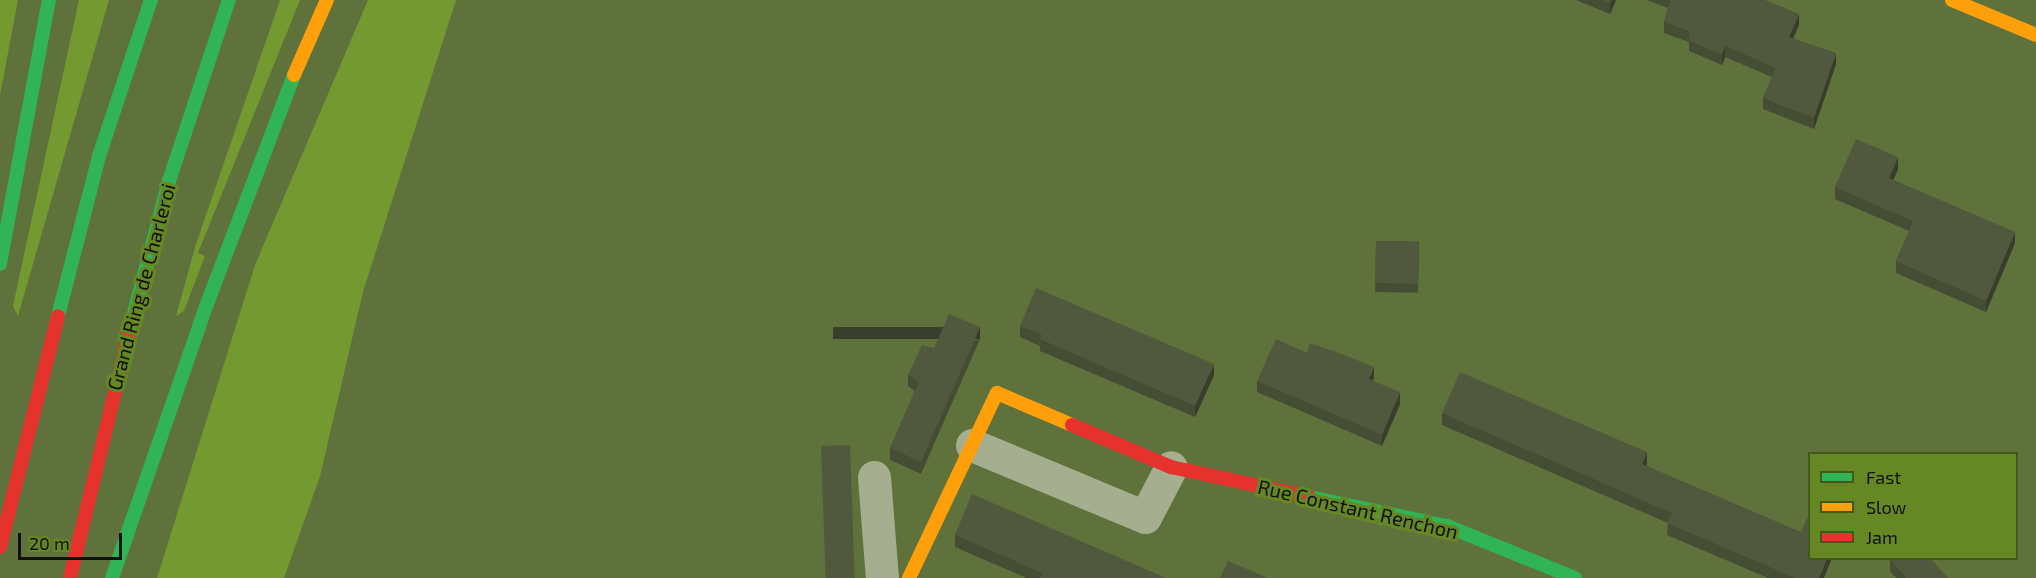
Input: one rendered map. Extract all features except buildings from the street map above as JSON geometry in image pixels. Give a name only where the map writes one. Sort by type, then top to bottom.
[{"type":"main road","points":[[0,264],[49,0]]},
{"type":"main road","points":[[0,547],[99,156],[151,0]]},
{"type":"main road","name":"Grand Ring de Charleroi","points":[[70,578],[94,467],[169,181],[229,0]]},
{"type":"main road","points":[[112,578],[207,304],[292,79],[327,0]]},
{"type":"main road","points":[[1952,0],[2036,34]]},
{"type":"main road","name":"Rue Constant Renchon","points":[[909,578],[997,393],[1170,467],[1447,526],[1575,578]]},
{"type":"street","points":[[972,445],[1145,517],[1170,467]]},
{"type":"street","points":[[874,477],[882,578]]},
{"type":"green space","points":[[0,0],[18,0],[0,95]]},
{"type":"green space","points":[[79,0],[109,0],[18,316],[13,306]]},
{"type":"green space","points":[[280,0],[300,0],[198,253],[205,256],[184,311],[176,316],[196,244]]},
{"type":"green space","points":[[368,0],[456,0],[363,292],[320,476],[284,578],[157,578],[255,265]]},
{"type":"traffic: fast","points":[[0,264],[49,0]]},
{"type":"traffic: fast","points":[[58,316],[99,156],[151,0]]},
{"type":"traffic: fast","points":[[132,321],[169,181],[229,0]]},
{"type":"traffic: fast","points":[[112,578],[207,304],[294,75]]},
{"type":"traffic: fast","points":[[1310,497],[1447,526],[1575,578]]},
{"type":"traffic: slow","points":[[294,75],[327,0]]},
{"type":"traffic: slow","points":[[1952,0],[2036,35]]},
{"type":"traffic: slow","points":[[909,578],[997,393],[1072,425]]},
{"type":"traffic: jam","points":[[0,547],[58,316]]},
{"type":"traffic: jam","points":[[70,578],[132,321]]},
{"type":"traffic: jam","points":[[1072,425],[1171,467],[1310,497]]}]
